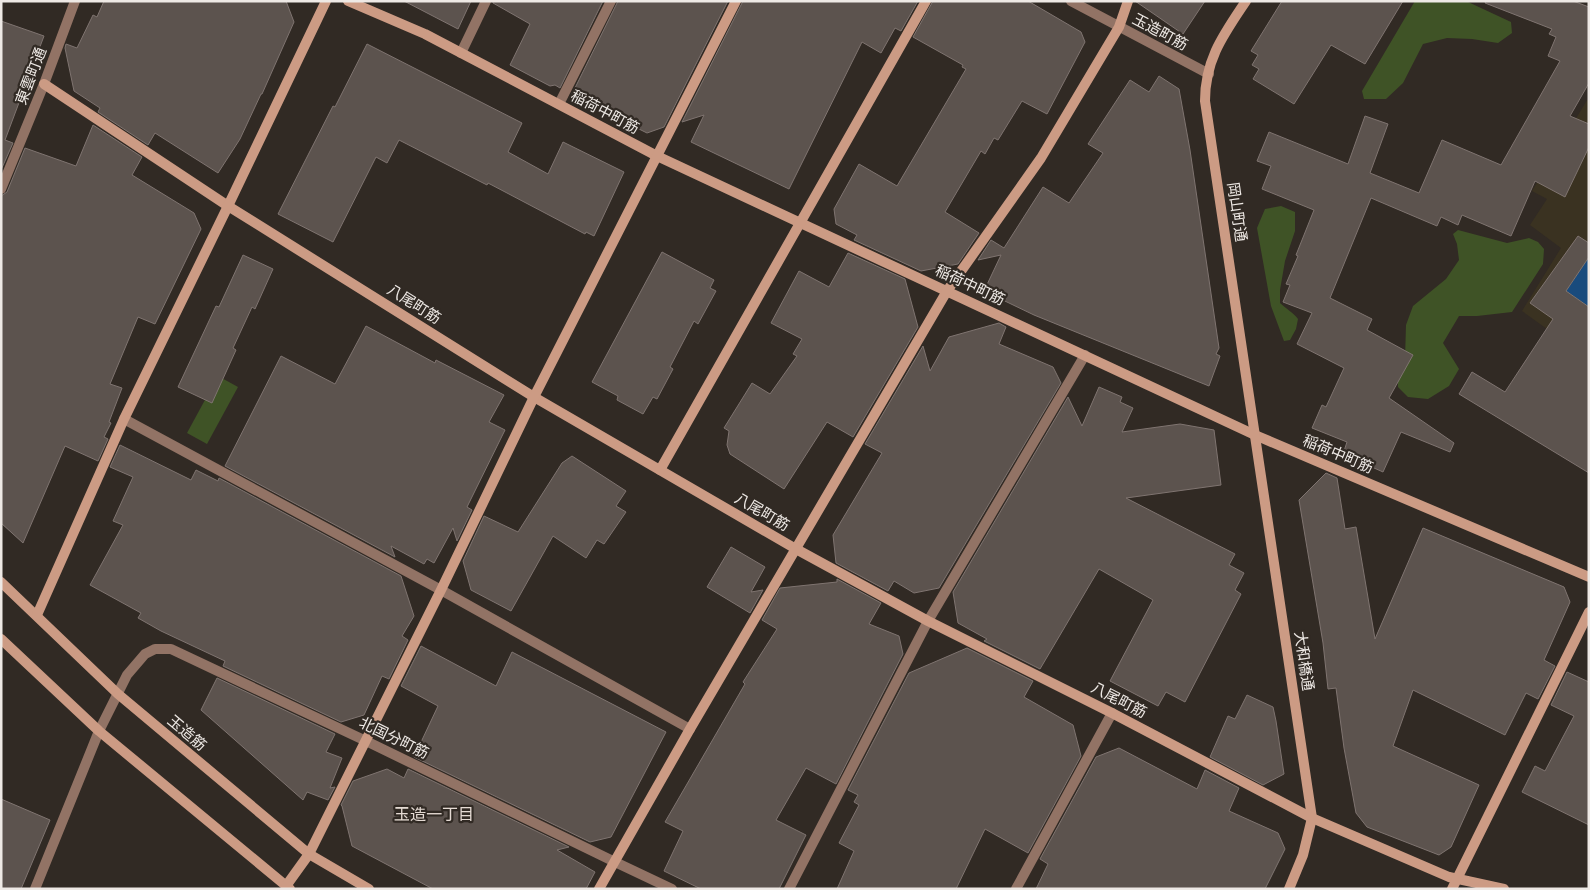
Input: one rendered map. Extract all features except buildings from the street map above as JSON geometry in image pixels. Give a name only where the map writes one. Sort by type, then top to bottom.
[{"type":"street","name":"東雲町通","points":[[1,189],[44,84],[75,1]]},
{"type":"street","points":[[37,615],[124,418],[326,1]]},
{"type":"street","name":"稲荷中町筋","points":[[348,1],[425,34],[658,156],[1255,435],[1589,577]]},
{"type":"street","points":[[461,53],[486,1]]},
{"type":"street","points":[[558,104],[611,1]]},
{"type":"street","points":[[1,640],[99,731],[288,888],[309,854],[441,590],[534,397],[736,1]]},
{"type":"street","points":[[660,470],[926,1]]},
{"type":"street","name":"玉造町筋","points":[[1071,1],[1208,74]]},
{"type":"street","points":[[600,889],[690,729],[947,291],[1041,158],[1119,27],[1128,1]]},
{"type":"street","name":"岡山町通","points":[[1246,1],[1215,50],[1205,86],[1255,435]]},
{"type":"street","name":"八尾町筋","points":[[44,84],[228,206],[534,397],[796,550],[928,621],[1112,713],[1312,818],[1449,877],[1504,889]]},
{"type":"street","points":[[789,889],[928,621],[1085,355]]},
{"type":"street","points":[[124,418],[441,590],[690,729]]},
{"type":"street","name":"大和橋通","points":[[1255,435],[1312,818],[1303,855],[1289,889]]},
{"type":"street","name":"玉造筋","points":[[1,582],[118,694],[309,854],[369,889]]},
{"type":"street","points":[[1452,889],[1589,612]]},
{"type":"street","name":"北国分町筋","points":[[34,889],[99,731],[127,675],[145,654],[155,649],[171,649],[672,889]]},
{"type":"street","points":[[1016,889],[1112,713]]},
{"type":"shaded area","points":[[1589,97],[1589,359],[1522,311],[1561,248],[1530,225],[1547,199],[1532,191]]},
{"type":"green space","points":[[1415,1],[1466,1],[1511,22],[1512,33],[1498,43],[1447,38],[1423,44],[1403,83],[1386,99],[1364,99],[1362,91]]},
{"type":"green space","points":[[1281,206],[1295,212],[1295,231],[1285,261],[1280,290],[1280,303],[1298,319],[1296,329],[1290,340],[1284,341],[1271,306],[1257,228],[1265,209]]},
{"type":"green space","points":[[1458,230],[1507,243],[1529,238],[1538,242],[1544,249],[1543,264],[1512,312],[1459,316],[1443,343],[1459,369],[1449,386],[1428,399],[1408,397],[1398,387],[1398,375],[1405,359],[1406,325],[1413,306],[1446,279],[1459,260],[1457,244],[1453,234]]},
{"type":"green space","points":[[218,376],[238,387],[207,444],[187,433]]},
{"type":"water","points":[[1589,257],[1589,307],[1566,291]]},
{"type":"district","name":"玉造一丁目","points":[[434,814]]}]
